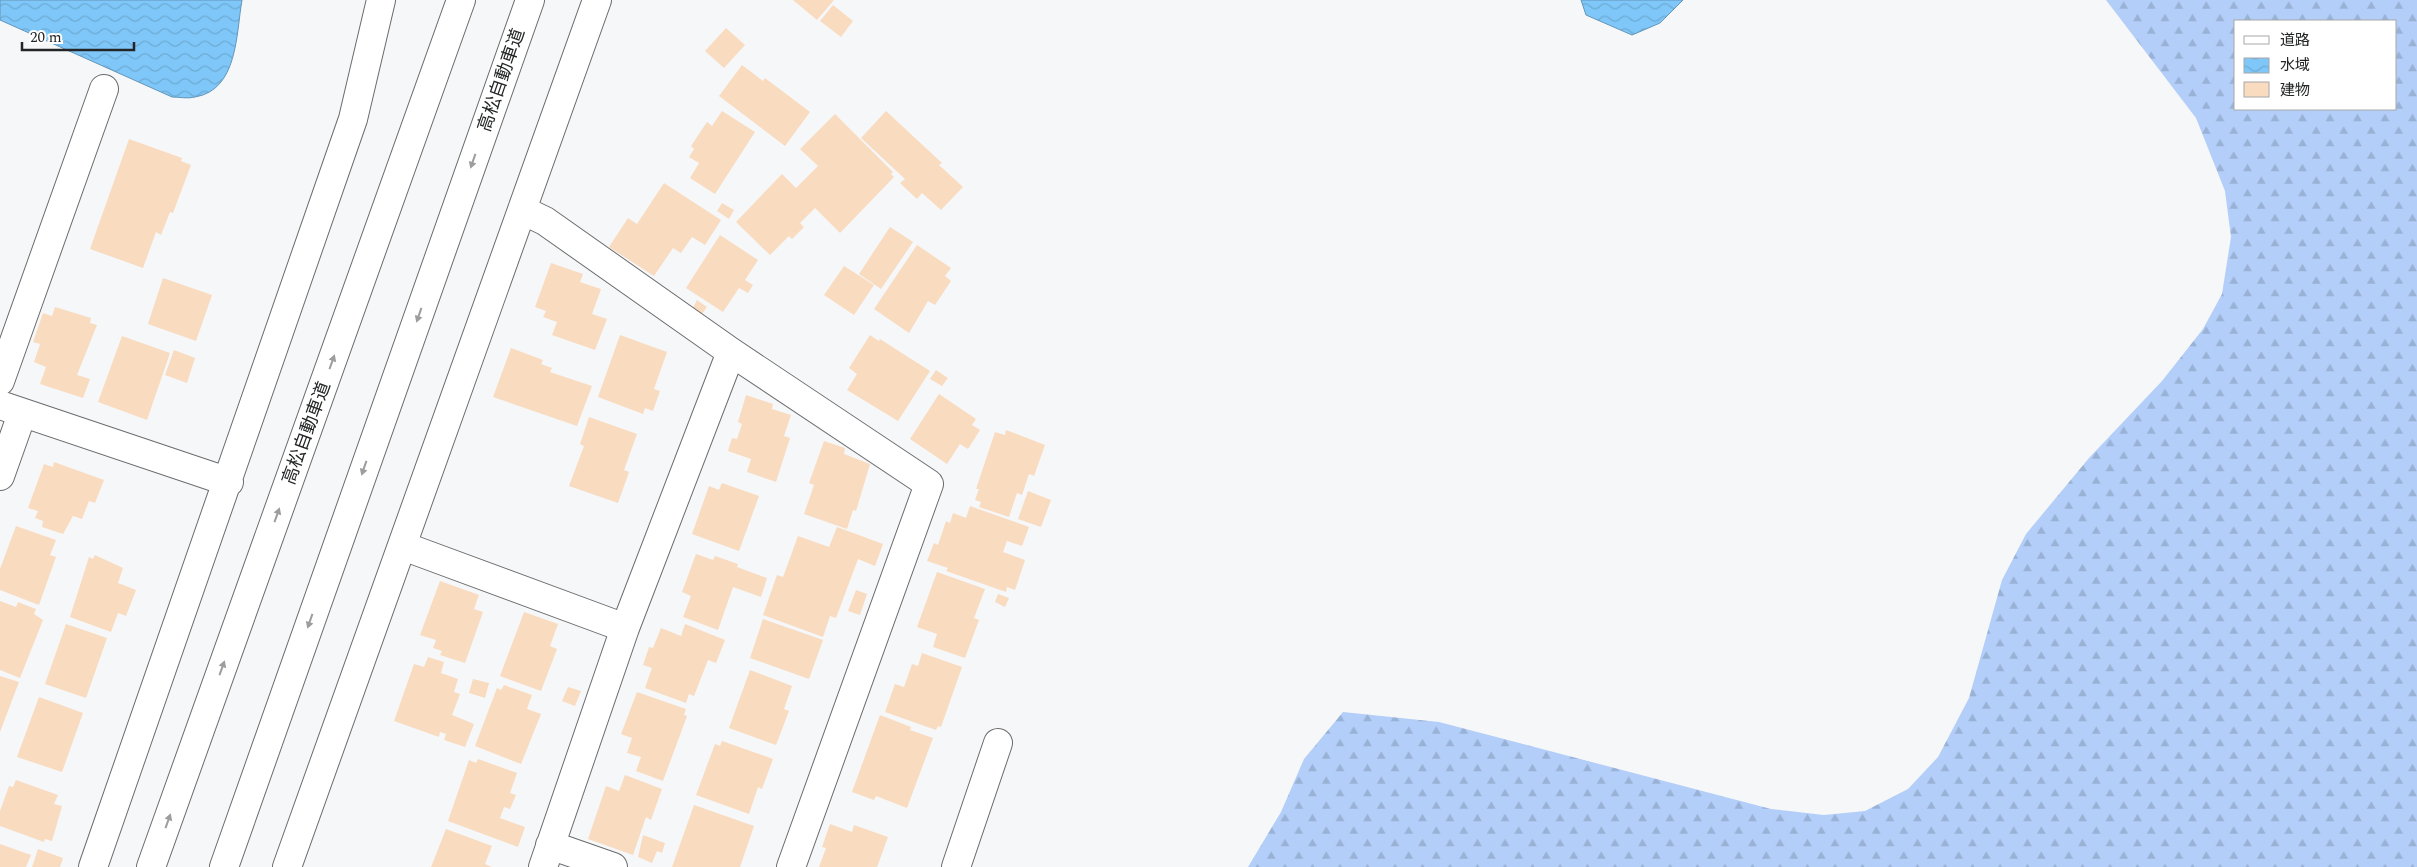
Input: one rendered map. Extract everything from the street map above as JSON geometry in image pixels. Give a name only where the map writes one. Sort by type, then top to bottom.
[{"type":"main road","points":[[93,867],[229,482],[352,120],[380,0]]},
{"type":"main road","name":"高松自動車道","points":[[151,867],[461,0]]},
{"type":"main road","name":"高松自動車道","points":[[224,867],[530,0]]},
{"type":"main road","points":[[287,867],[597,0]]},
{"type":"main road","points":[[0,380],[104,89]]},
{"type":"main road","points":[[522,210],[545,221],[731,352],[929,484],[791,867]]},
{"type":"main road","points":[[613,867],[546,856],[625,628],[731,352]]},
{"type":"main road","points":[[0,476],[11,410],[229,482]]},
{"type":"main road","points":[[403,546],[625,628]]},
{"type":"main road","points":[[956,867],[998,743]]},
{"type":"green space","points":[[2106,0],[2417,0],[2417,867],[1248,867],[1281,812],[1304,759],[1343,712],[1439,722],[1771,809],[1824,815],[1865,811],[1908,789],[1938,757],[1969,698],[2002,580],[2026,534],[2089,458],[2162,381],[2203,329],[2222,294],[2231,237],[2225,191],[2196,118]]},
{"type":"water","points":[[0,0],[242,0],[236,44],[227,72],[220,84],[209,92],[186,98],[172,97],[0,20]]},
{"type":"water","points":[[1581,0],[1683,0],[1660,23],[1632,35],[1586,15]]},
{"type":"building","points":[[793,0],[834,0],[817,20]]},
{"type":"building","points":[[833,5],[853,21],[841,37],[820,21]]},
{"type":"building","points":[[726,28],[745,45],[724,68],[705,51]]},
{"type":"building","points":[[742,65],[763,81],[765,78],[810,112],[785,146],[719,96]]},
{"type":"building","points":[[722,111],[755,132],[715,194],[690,178],[699,163],[689,157],[694,149],[691,146],[707,122],[712,126]]},
{"type":"building","points":[[886,111],[942,163],[939,165],[963,187],[941,210],[922,193],[917,199],[900,183],[905,179],[861,138]]},
{"type":"building","points":[[835,114],[893,172],[891,174],[894,177],[840,233],[815,208],[800,223],[804,227],[792,239],[789,236],[770,255],[736,222],[782,174],[796,188],[818,166],[800,149]]},
{"type":"building","points":[[129,139],[182,158],[181,161],[191,165],[173,213],[170,212],[161,235],[156,232],[143,268],[90,249]]},
{"type":"building","points":[[664,183],[721,220],[705,245],[692,237],[681,253],[673,248],[654,276],[609,247],[628,218],[637,224]]},
{"type":"building","points":[[722,203],[734,210],[729,219],[717,211]]},
{"type":"building","points":[[890,227],[913,242],[881,289],[859,274]]},
{"type":"building","points":[[720,235],[758,260],[745,280],[753,285],[748,293],[739,288],[723,312],[686,288]]},
{"type":"building","points":[[917,245],[951,268],[945,276],[951,281],[935,305],[928,301],[909,333],[874,309]]},
{"type":"building","points":[[551,263],[583,274],[580,282],[601,289],[592,314],[607,319],[595,350],[552,335],[557,322],[543,317],[546,311],[535,307]]},
{"type":"building","points":[[844,266],[874,285],[854,315],[824,295]]},
{"type":"building","points":[[163,278],[212,295],[196,341],[148,324]]},
{"type":"building","points":[[697,300],[707,307],[702,314],[693,308]]},
{"type":"building","points":[[55,307],[91,318],[90,323],[97,325],[77,375],[90,379],[83,398],[40,384],[46,367],[34,362],[40,344],[33,342],[43,313],[52,316]]},
{"type":"building","points":[[620,335],[667,352],[654,389],[660,391],[653,411],[645,408],[643,414],[598,397]]},
{"type":"building","points":[[870,335],[879,341],[880,339],[930,371],[898,421],[847,390],[857,374],[849,368]]},
{"type":"building","points":[[122,336],[170,353],[147,420],[98,402]]},
{"type":"building","points":[[511,348],[543,360],[541,364],[552,368],[550,372],[592,386],[577,426],[493,397]]},
{"type":"building","points":[[174,350],[195,358],[187,383],[165,375]]},
{"type":"building","points":[[936,370],[948,378],[942,386],[930,379]]},
{"type":"building","points":[[939,394],[976,419],[972,425],[980,430],[968,449],[960,444],[947,464],[910,439]]},
{"type":"building","points":[[746,395],[773,404],[772,409],[791,415],[784,436],[790,438],[776,482],[747,472],[751,459],[728,451],[732,438],[737,439],[742,424],[738,422]]},
{"type":"building","points":[[589,417],[637,434],[624,470],[629,472],[618,503],[569,486],[584,446],[580,444]]},
{"type":"building","points":[[1006,430],[1045,445],[1034,476],[1029,474],[1022,495],[1017,493],[1009,517],[979,507],[981,502],[975,500],[979,489],[976,489],[995,432],[1005,435]]},
{"type":"building","points":[[824,441],[845,448],[844,454],[870,464],[856,511],[853,510],[847,529],[804,514],[814,485],[809,483]]},
{"type":"building","points":[[54,462],[104,480],[95,503],[89,501],[82,519],[73,516],[63,534],[42,527],[43,521],[35,518],[38,511],[28,508],[44,464],[53,467]]},
{"type":"building","points":[[722,483],[759,496],[739,551],[692,534],[709,486],[719,490]]},
{"type":"building","points":[[1028,491],[1051,500],[1041,527],[1018,519]]},
{"type":"building","points":[[970,506],[1029,527],[1022,546],[1007,541],[1003,552],[1025,560],[1015,590],[1007,587],[1006,592],[946,571],[948,568],[927,561],[934,543],[938,545],[946,521],[950,523],[953,513],[966,518]]},
{"type":"building","points":[[16,526],[56,540],[50,555],[56,557],[39,605],[0,590],[0,569]]},
{"type":"building","points":[[837,527],[883,544],[875,566],[858,559],[836,618],[830,616],[823,637],[763,615],[777,575],[783,577],[798,536],[829,547]]},
{"type":"building","points":[[696,554],[713,560],[715,556],[738,564],[737,567],[767,578],[761,597],[733,587],[718,630],[683,617],[691,596],[682,592]]},
{"type":"building","points":[[95,555],[123,568],[118,583],[136,590],[126,616],[118,613],[111,632],[70,617],[89,557],[93,559]]},
{"type":"building","points":[[937,572],[985,589],[974,618],[979,620],[965,658],[933,647],[937,634],[917,627]]},
{"type":"building","points":[[440,581],[479,595],[474,609],[483,612],[465,663],[440,655],[442,651],[433,648],[436,640],[420,635]]},
{"type":"building","points":[[856,590],[867,594],[860,615],[848,611]]},
{"type":"building","points":[[998,594],[1009,598],[1005,607],[995,602]]},
{"type":"building","points":[[0,601],[16,607],[18,602],[36,609],[34,614],[43,620],[20,678],[0,670]]},
{"type":"building","points":[[524,612],[558,624],[550,646],[557,649],[541,691],[500,676]]},
{"type":"building","points":[[763,619],[823,640],[809,679],[750,658]]},
{"type":"building","points":[[66,624],[107,638],[86,698],[45,684]]},
{"type":"building","points":[[685,624],[725,640],[716,663],[708,660],[694,696],[689,694],[686,703],[645,688],[652,668],[643,665],[649,647],[653,648],[661,628],[681,636]]},
{"type":"building","points":[[922,653],[962,667],[941,727],[938,726],[936,730],[885,712],[895,684],[904,687],[912,664],[918,666]]},
{"type":"building","points":[[428,657],[444,662],[441,673],[458,679],[454,692],[460,694],[452,715],[474,724],[465,747],[444,740],[446,734],[440,732],[439,737],[394,721],[414,664],[424,667]]},
{"type":"building","points":[[750,670],[792,686],[784,709],[789,711],[776,745],[729,728]]},
{"type":"building","points":[[0,676],[19,682],[0,732]]},
{"type":"building","points":[[473,679],[489,683],[485,698],[469,693]]},
{"type":"building","points":[[504,685],[532,695],[527,709],[541,714],[521,764],[475,746],[497,688],[501,690]]},
{"type":"building","points":[[568,687],[581,691],[575,706],[562,701]]},
{"type":"building","points":[[637,692],[686,709],[684,715],[687,716],[663,781],[636,771],[641,757],[627,753],[632,738],[621,734]]},
{"type":"building","points":[[39,697],[83,713],[62,772],[17,757]]},
{"type":"building","points":[[880,715],[911,727],[910,730],[933,738],[907,808],[876,796],[874,800],[852,792]]},
{"type":"building","points":[[722,741],[773,759],[762,789],[758,787],[749,814],[696,795],[715,744],[720,746]]},
{"type":"building","points":[[478,759],[517,773],[510,793],[516,795],[510,809],[504,807],[500,818],[525,827],[518,847],[448,821],[469,760],[476,763]]},
{"type":"building","points":[[625,775],[662,789],[651,820],[646,817],[633,855],[588,839],[606,786],[619,791]]},
{"type":"building","points":[[16,780],[58,795],[54,804],[62,806],[52,841],[45,839],[44,842],[0,826],[0,811],[9,786],[13,787]]},
{"type":"building","points":[[694,805],[754,826],[740,867],[672,867]]},
{"type":"building","points":[[830,824],[852,832],[854,825],[888,837],[877,867],[819,867],[826,848],[822,847]]},
{"type":"building","points":[[446,829],[492,846],[485,864],[492,867],[431,867]]},
{"type":"building","points":[[643,835],[665,843],[662,853],[657,851],[652,863],[638,857]]},
{"type":"building","points":[[0,844],[31,855],[26,867],[0,867]]},
{"type":"building","points":[[38,849],[63,858],[60,867],[32,867]]}]
